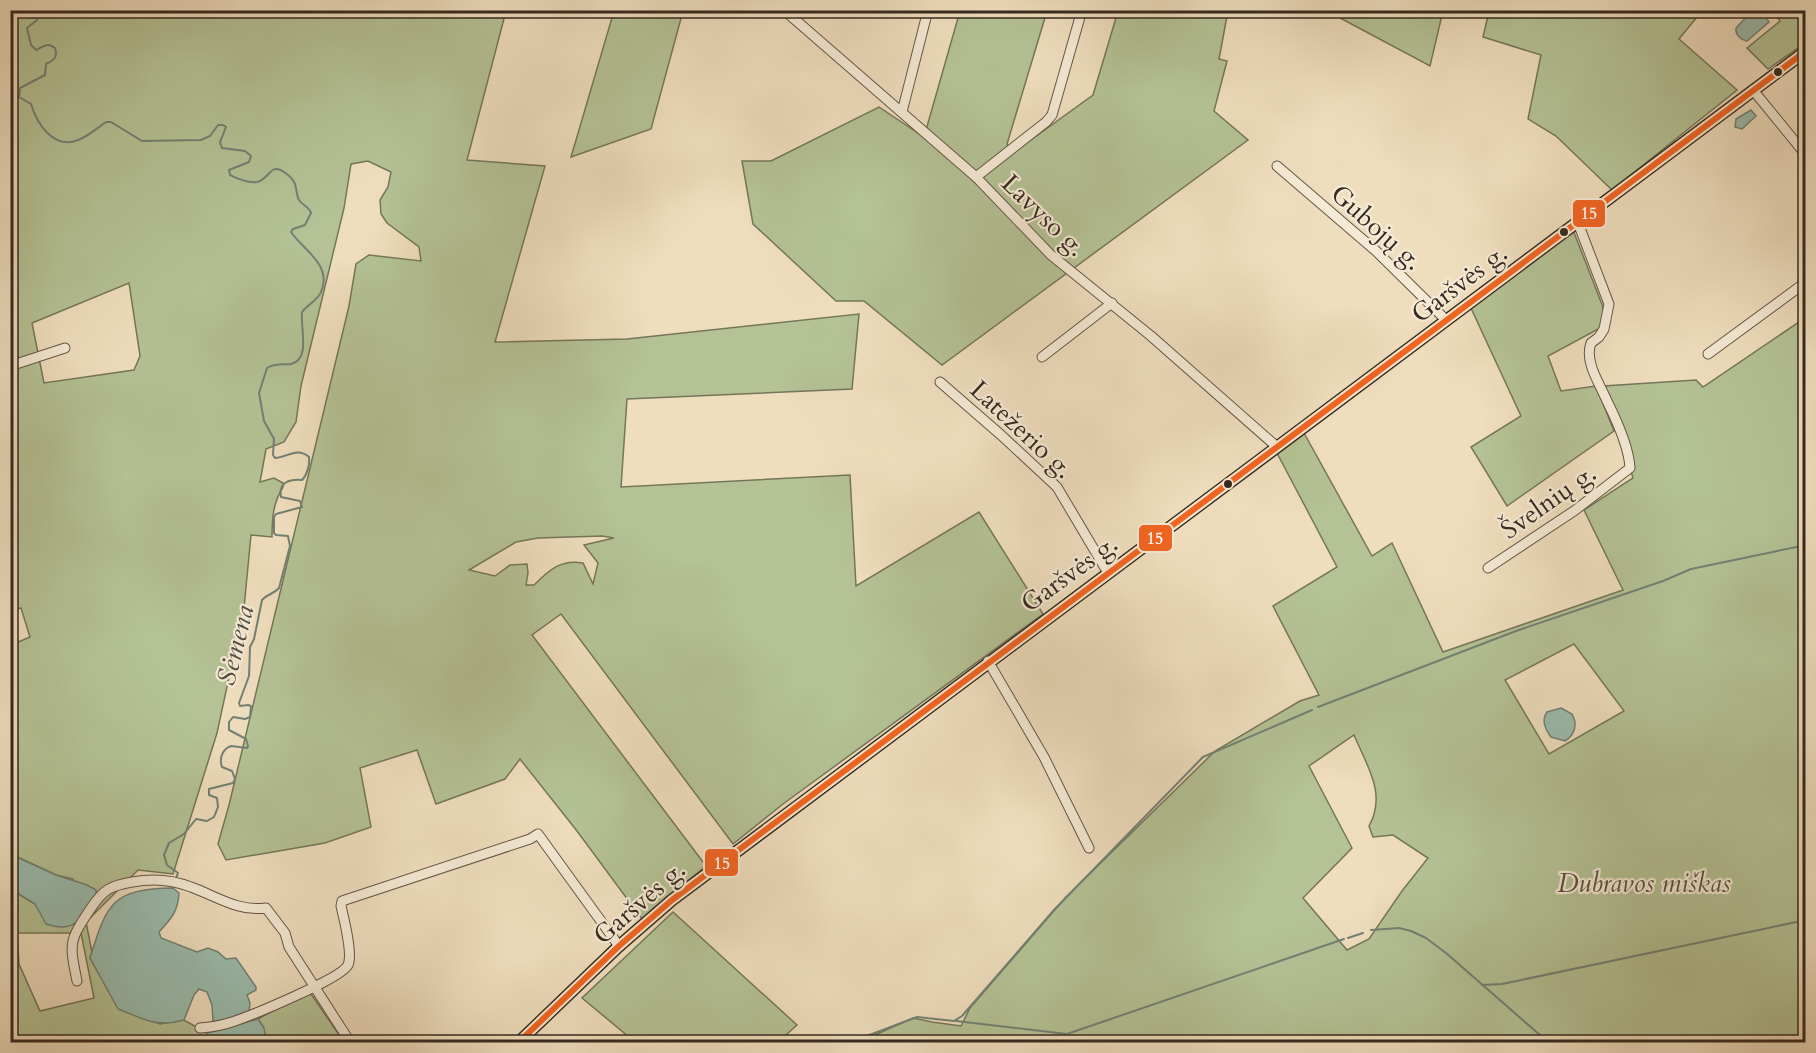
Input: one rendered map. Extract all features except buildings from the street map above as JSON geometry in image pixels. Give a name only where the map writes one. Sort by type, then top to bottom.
[{"type":"main road","name":"Garšvės g.","points":[[519,1042],[619,946],[672,900],[988,661],[1806,51]]},
{"type":"street","name":"Lavyso g.","points":[[784,10],[976,177],[1051,255],[1112,303],[1277,447]]},
{"type":"street","points":[[902,112],[928,10]]},
{"type":"street","points":[[976,177],[1052,115],[1082,10]]},
{"type":"street","points":[[1753,90],[1806,155]]},
{"type":"street","name":"Gubojų g.","points":[[1277,166],[1376,251],[1446,320]]},
{"type":"street","name":"Švelnių g.","points":[[1488,568],[1574,511],[1630,468],[1619,431],[1589,356],[1591,343],[1605,329],[1609,304],[1578,223]]},
{"type":"street","points":[[1708,354],[1806,282]]},
{"type":"street","points":[[1042,357],[1112,303]]},
{"type":"street","points":[[10,366],[65,348]]},
{"type":"street","name":"Latežerio g.","points":[[940,382],[1057,487],[1108,573]]},
{"type":"street","points":[[988,661],[1044,757],[1089,848]]},
{"type":"street","points":[[200,1028],[230,1023],[314,987],[345,969],[348,964],[342,901],[530,839],[538,834],[619,946]]},
{"type":"street","points":[[77,981],[72,938],[102,893],[115,885],[152,879],[191,887],[235,905],[250,909],[266,908],[285,933],[289,947],[350,1042]]},
{"type":"green space","points":[[11,11],[506,11],[467,160],[545,166],[495,342],[627,339],[859,314],[852,389],[627,399],[621,487],[850,475],[856,586],[979,512],[1043,614],[783,804],[733,844],[561,614],[532,635],[706,866],[642,919],[520,759],[505,779],[436,804],[417,750],[360,768],[371,827],[325,843],[226,860],[218,844],[349,306],[356,264],[369,255],[421,261],[419,247],[387,223],[381,214],[380,200],[388,187],[391,172],[368,161],[351,164],[344,208],[301,386],[296,422],[284,442],[266,449],[260,482],[274,478],[283,483],[283,487],[274,511],[272,537],[251,535],[244,608],[217,733],[173,874],[138,870],[86,922],[92,952],[90,958],[118,1008],[160,1024],[184,1020],[207,1033],[207,1042],[11,1042],[10,889],[35,904],[73,879],[56,875],[11,854],[11,645],[30,637],[21,608],[10,611]],"holes":[[[129,283],[140,356],[134,370],[44,383],[32,323]],[[602,536],[614,538],[584,545],[598,563],[593,584],[583,563],[575,562],[556,567],[534,585],[526,585],[527,564],[510,565],[495,576],[469,570],[516,542],[538,538]],[[17,933],[81,933],[94,998],[40,1011],[19,964]]]},
{"type":"green space","points":[[614,11],[683,11],[651,129],[571,157]]},
{"type":"green space","points":[[960,11],[1047,11],[1007,144],[1014,152],[1093,95],[1118,11],[1228,11],[1219,59],[1227,61],[1214,111],[1248,140],[942,365],[864,301],[836,301],[753,224],[742,161],[771,161],[879,107],[924,137]]},
{"type":"green space","points":[[1327,11],[1443,11],[1430,66]]},
{"type":"green space","points":[[1489,11],[1702,11],[1679,39],[1737,90],[1612,190],[1556,136],[1528,119],[1541,55],[1483,37]]},
{"type":"green space","points":[[1773,11],[1805,11],[1805,43],[1768,69],[1747,48],[1780,21]]},
{"type":"green space","points":[[1573,230],[1603,307],[1602,327],[1548,356],[1561,391],[1596,386],[1614,431],[1507,506],[1471,447],[1521,416],[1470,306]]},
{"type":"green space","name":"Dubravos miškas","points":[[1805,318],[1805,1042],[859,1042],[913,1018],[961,1026],[970,1008],[1065,898],[1215,751],[1300,701],[1319,695],[1273,606],[1337,567],[1277,453],[1304,433],[1372,556],[1392,543],[1443,652],[1623,590],[1584,510],[1633,478],[1604,386],[1696,380],[1703,387]],"holes":[[[1574,644],[1624,711],[1549,754],[1505,680]],[[1354,735],[1376,791],[1374,814],[1369,826],[1373,837],[1393,835],[1428,858],[1369,939],[1347,950],[1303,898],[1352,848],[1309,766]]]},
{"type":"green space","points":[[673,912],[797,1025],[778,1042],[635,1042],[582,998]]},
{"type":"green space","points":[[309,991],[344,1042],[266,1042],[264,1028],[258,1019]]},
{"type":"shaded area","points":[[1753,10],[1762,11],[1769,22],[1747,41],[1743,40],[1736,33],[1736,28]]},
{"type":"shaded area","points":[[1751,110],[1756,116],[1742,129],[1735,127],[1736,119]]},
{"type":"shaded area","points":[[1561,708],[1572,714],[1575,722],[1573,732],[1565,741],[1551,737],[1544,721],[1547,712]]},
{"type":"shaded area","points":[[10,854],[96,890],[96,895],[82,917],[65,927],[46,924],[35,904],[11,889]]},
{"type":"shaded area","points":[[173,888],[179,893],[177,905],[170,919],[159,932],[161,938],[197,952],[208,948],[218,952],[226,959],[236,958],[256,987],[256,990],[247,995],[250,1003],[249,1012],[216,1023],[213,1021],[212,1005],[207,992],[199,989],[194,995],[184,1020],[158,1023],[118,1009],[90,958],[102,924],[115,903],[124,896],[153,889]]},
{"type":"shaded area","points":[[258,1019],[264,1028],[266,1042],[207,1042],[207,1033]]},
{"type":"waterway","name":"Sėmena","points":[[36,10],[37,20],[27,28],[31,45],[36,50],[50,45],[55,48],[56,56],[46,64],[45,75],[20,88],[19,97],[31,104],[42,127],[48,133],[54,138],[69,142],[86,136],[106,122],[111,122],[142,141],[201,140],[210,136],[218,125],[223,125],[226,127],[220,142],[222,148],[245,151],[251,156],[249,162],[229,170],[230,175],[257,182],[272,170],[279,169],[293,181],[299,200],[311,213],[305,225],[291,232],[315,259],[323,274],[324,282],[320,295],[302,312],[303,350],[301,356],[291,364],[267,368],[259,393],[264,421],[274,439],[273,455],[275,458],[292,453],[305,454],[309,457],[309,466],[302,480],[286,482],[281,488],[281,497],[300,501],[302,507],[276,514],[274,517],[274,533],[288,536],[290,546],[279,588],[262,600],[254,639],[250,647],[249,676],[239,703],[240,706],[251,706],[250,717],[245,719],[233,717],[229,722],[229,730],[246,739],[248,746],[247,748],[231,746],[225,749],[222,755],[222,767],[232,771],[235,779],[233,783],[209,789],[209,795],[217,798],[218,807],[214,817],[207,821],[196,819],[184,834],[169,843],[164,855],[167,865],[178,873],[176,878]]},
{"type":"waterway","name":"Sėmena","points":[[42,10],[56,16],[60,10]]},
{"type":"waterway","points":[[1318,707],[1516,631],[1663,581],[1691,569],[1806,545]]},
{"type":"waterway","points":[[851,1042],[917,1017],[954,1021],[962,1016],[1054,910],[1203,757],[1312,710]]},
{"type":"waterway","points":[[1482,985],[1502,984],[1806,920]]},
{"type":"waterway","points":[[1371,930],[1399,928],[1426,938],[1548,1042]]},
{"type":"waterway","points":[[1348,938],[1363,933]]},
{"type":"waterway","points":[[956,1021],[1067,1034],[1344,939]]},
{"type":"transit line","name":"15","points":[[519,1042],[619,946],[672,900],[1806,51]]}]
